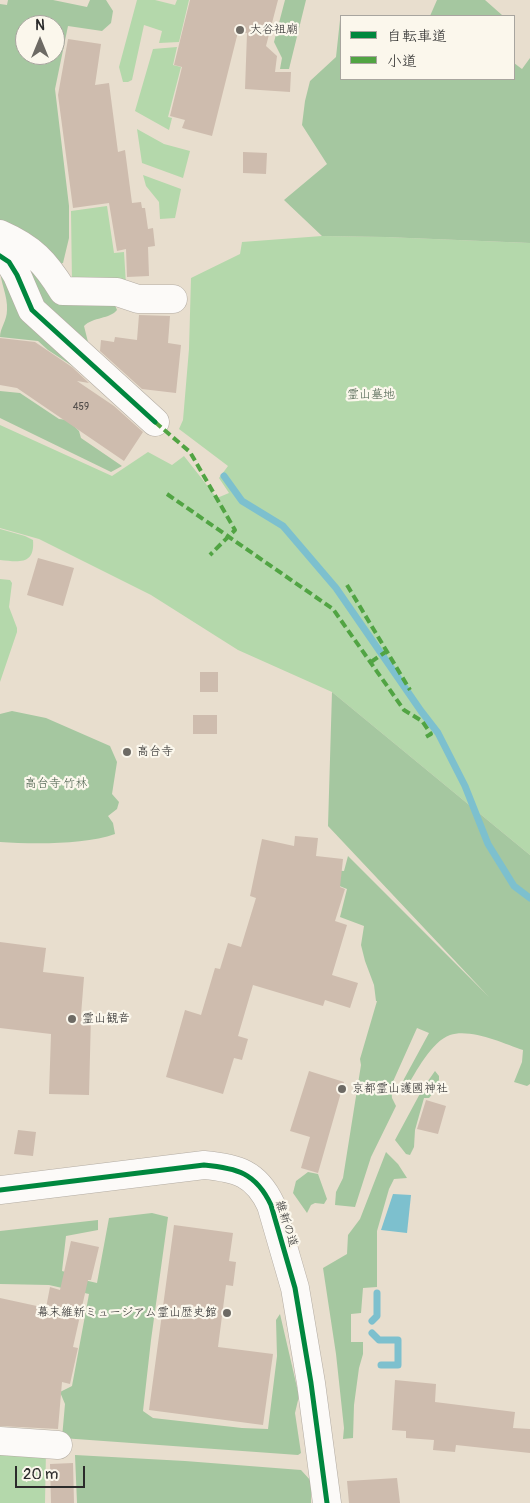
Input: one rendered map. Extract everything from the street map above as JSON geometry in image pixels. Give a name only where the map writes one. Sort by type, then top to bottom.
[{"type":"street","points":[[0,234],[20,243],[34,254],[55,278],[63,291],[117,292],[138,299],[173,300]]},
{"type":"street","points":[[0,256],[9,262],[17,275],[32,310],[155,422]]},
{"type":"street","name":"維新の道","points":[[0,1190],[204,1165],[236,1170],[249,1176],[259,1184],[271,1205],[295,1288],[310,1374],[327,1503]]},
{"type":"street","points":[[0,1441],[58,1445]]},
{"type":"green space","points":[[8,0],[53,0],[87,7],[90,0],[106,0],[113,11],[111,23],[102,31],[68,26],[65,41],[65,15],[15,15],[15,65],[60,65],[55,89],[69,206],[69,238],[63,263],[59,264],[0,223],[0,4],[7,5]]},
{"type":"green space","points":[[137,0],[155,0],[175,5],[177,0],[189,0],[179,42],[159,43],[162,31],[144,25],[132,80],[123,82],[119,67]]},
{"type":"green space","points":[[285,0],[306,0],[289,69],[280,69],[282,58],[274,42]]},
{"type":"green space","points":[[437,0],[485,0],[502,15],[430,15]]},
{"type":"green space","points":[[340,20],[340,80],[515,80],[515,64],[522,69],[530,58],[530,243],[322,236],[284,200],[327,164],[302,125],[310,81],[336,57]]},
{"type":"green space","points":[[177,47],[173,65],[181,67],[168,117],[172,118],[169,130],[135,111],[153,49]]},
{"type":"green space","points":[[137,129],[164,144],[190,151],[183,178],[142,163]]},
{"type":"green space","points":[[143,175],[181,189],[175,218],[160,219],[159,202],[146,186]]},
{"type":"green space","points":[[107,206],[114,253],[124,252],[126,285],[72,283],[71,211]]},
{"type":"green space","name":"霊山墓地","points":[[322,236],[530,243],[530,855],[332,692],[238,650],[151,595],[39,539],[0,528],[0,425],[112,476],[148,452],[172,465],[184,456],[217,498],[229,493],[219,478],[228,466],[179,429],[183,420],[189,349],[191,278],[240,254],[242,242]]},
{"type":"green space","points":[[15,262],[115,305],[117,310],[114,313],[84,326],[88,342],[80,371],[48,350],[38,341],[0,337],[7,310],[0,268]]},
{"type":"green space","points":[[0,391],[20,393],[59,419],[68,420],[79,431],[81,438],[122,466],[111,472],[0,418]]},
{"type":"green space","points":[[0,529],[33,540],[33,548],[28,558],[19,561],[0,560]]},
{"type":"green space","points":[[0,579],[10,580],[12,583],[9,607],[17,632],[0,682]]},
{"type":"green space","points":[[332,692],[530,855],[530,1084],[527,1086],[514,1082],[522,1062],[523,1050],[486,1037],[458,1033],[443,1038],[437,1044],[425,1058],[406,1089],[402,1086],[404,1079],[429,1033],[417,1028],[391,1086],[392,1098],[396,1106],[371,1157],[355,1207],[335,1205],[336,1192],[343,1178],[361,1065],[360,1059],[377,1001],[374,985],[361,945],[364,926],[340,917],[347,889],[322,879],[326,870],[344,871],[348,856],[489,997],[328,826]]},
{"type":"green space","name":"高台寺 竹林","points":[[12,711],[46,718],[110,746],[117,762],[112,794],[119,802],[117,809],[108,816],[113,823],[115,834],[103,838],[74,842],[0,842],[0,714]]},
{"type":"green space","points":[[435,1071],[439,1076],[439,1086],[429,1098],[424,1098],[415,1130],[414,1147],[410,1155],[406,1154],[395,1140],[423,1088]]},
{"type":"green space","points":[[386,1152],[398,1164],[407,1178],[394,1179],[389,1189],[377,1231],[377,1287],[363,1288],[361,1313],[351,1314],[351,1342],[363,1342],[363,1354],[359,1368],[354,1405],[353,1438],[343,1439],[344,1428],[336,1354],[323,1268],[347,1254],[348,1235],[360,1219]]},
{"type":"green space","points":[[308,1172],[318,1174],[327,1199],[324,1204],[315,1203],[311,1205],[307,1213],[293,1193],[296,1181]]},
{"type":"green space","points":[[152,1213],[168,1217],[143,1411],[153,1418],[268,1429],[277,1356],[276,1320],[280,1314],[299,1396],[295,1413],[301,1453],[298,1455],[62,1438],[65,1404],[60,1392],[72,1386],[89,1294],[49,1285],[0,1284],[0,1231],[98,1220],[98,1230],[66,1236],[62,1271],[97,1283],[109,1218]]},
{"type":"green space","points":[[0,1447],[46,1450],[45,1503],[0,1503]]},
{"type":"green space","points":[[75,1455],[301,1470],[311,1481],[311,1503],[77,1503]]},
{"type":"water","points":[[393,1194],[411,1195],[407,1233],[381,1230]]},
{"type":"building","points":[[190,0],[278,0],[266,46],[277,56],[275,72],[291,72],[290,92],[245,89],[247,33],[238,32],[212,136],[182,128],[185,120],[170,116],[182,67],[174,65]]},
{"type":"building","points":[[68,39],[101,44],[95,85],[109,83],[118,152],[125,150],[132,203],[141,202],[142,208],[145,208],[148,229],[153,228],[155,246],[148,247],[149,276],[127,277],[126,249],[117,251],[109,203],[73,208],[58,95],[63,65],[65,65]]},
{"type":"building","points":[[243,152],[267,153],[266,174],[243,173]]},
{"type":"building","points":[[139,315],[170,316],[168,343],[181,345],[176,393],[142,389],[100,351],[101,340],[114,342],[115,337],[137,340]]},
{"type":"building","points":[[0,338],[35,342],[72,367],[89,383],[77,381],[114,406],[143,432],[124,461],[17,388],[0,385]]},
{"type":"building","points":[[38,558],[74,568],[63,606],[27,595]]},
{"type":"building","points":[[200,672],[218,672],[218,692],[200,692]]},
{"type":"building","points":[[193,715],[217,715],[217,734],[193,734]]},
{"type":"building","points":[[295,836],[318,838],[316,856],[343,859],[340,887],[345,889],[335,921],[347,925],[332,975],[358,983],[350,1008],[325,1000],[323,1006],[253,985],[238,1036],[248,1039],[242,1060],[234,1058],[223,1094],[166,1077],[185,1010],[201,1015],[215,968],[220,969],[228,943],[241,947],[256,898],[250,896],[262,839],[294,846]]},
{"type":"building","points":[[0,942],[46,948],[43,972],[84,977],[81,1015],[91,1015],[89,1095],[49,1094],[51,1034],[0,1028]]},
{"type":"building","points":[[309,1071],[344,1082],[318,1173],[301,1168],[310,1137],[290,1131]]},
{"type":"building","points":[[426,1100],[446,1106],[438,1134],[417,1129]]},
{"type":"building","points":[[18,1130],[36,1132],[33,1156],[14,1154]]},
{"type":"building","points":[[174,1225],[233,1233],[229,1261],[236,1262],[233,1286],[226,1285],[218,1347],[273,1354],[263,1425],[149,1410]]},
{"type":"building","points":[[71,1241],[99,1247],[91,1280],[88,1280],[73,1347],[78,1348],[70,1384],[62,1382],[58,1429],[0,1426],[0,1298],[46,1308],[50,1287],[60,1290]]},
{"type":"building","points":[[395,1380],[436,1384],[435,1402],[515,1412],[513,1428],[530,1429],[530,1453],[456,1445],[455,1452],[433,1450],[434,1440],[406,1438],[406,1431],[392,1430]]},
{"type":"building","points":[[73,1463],[74,1503],[51,1503],[50,1464]]},
{"type":"building","points":[[397,1478],[400,1503],[349,1503],[347,1481]]},
{"type":"waterway","points":[[224,476],[242,501],[283,526],[336,588],[438,733],[465,786],[488,844],[514,886],[530,898]]},
{"type":"waterway","points":[[372,1321],[377,1316],[377,1293]]},
{"type":"waterway","points":[[372,1333],[379,1340],[398,1340],[398,1365],[381,1365]]},
{"type":"marked path","points":[[155,422],[190,452],[235,530],[210,555]]},
{"type":"marked path","points":[[167,494],[333,609],[404,710],[422,721],[431,734],[424,738]]},
{"type":"marked path","points":[[347,585],[410,690]]},
{"type":"marked path","points":[[371,662],[387,651]]},
{"type":"cycle path","points":[[0,256],[9,262],[17,275],[32,310],[155,422]]},
{"type":"cycle path","points":[[0,1190],[204,1165],[226,1168],[252,1179],[265,1194],[271,1205],[295,1288],[311,1383],[327,1503]]},
{"type":"place","name":"大谷祖廟","points":[[240,30]]},
{"type":"place","name":"高台寺","points":[[127,752]]},
{"type":"place","name":"霊山観音","points":[[72,1019]]},
{"type":"place","name":"京都霊山護國神社","points":[[342,1089]]},
{"type":"place","name":"幕末維新ミュージアム霊山歴史館","points":[[227,1313]]}]
